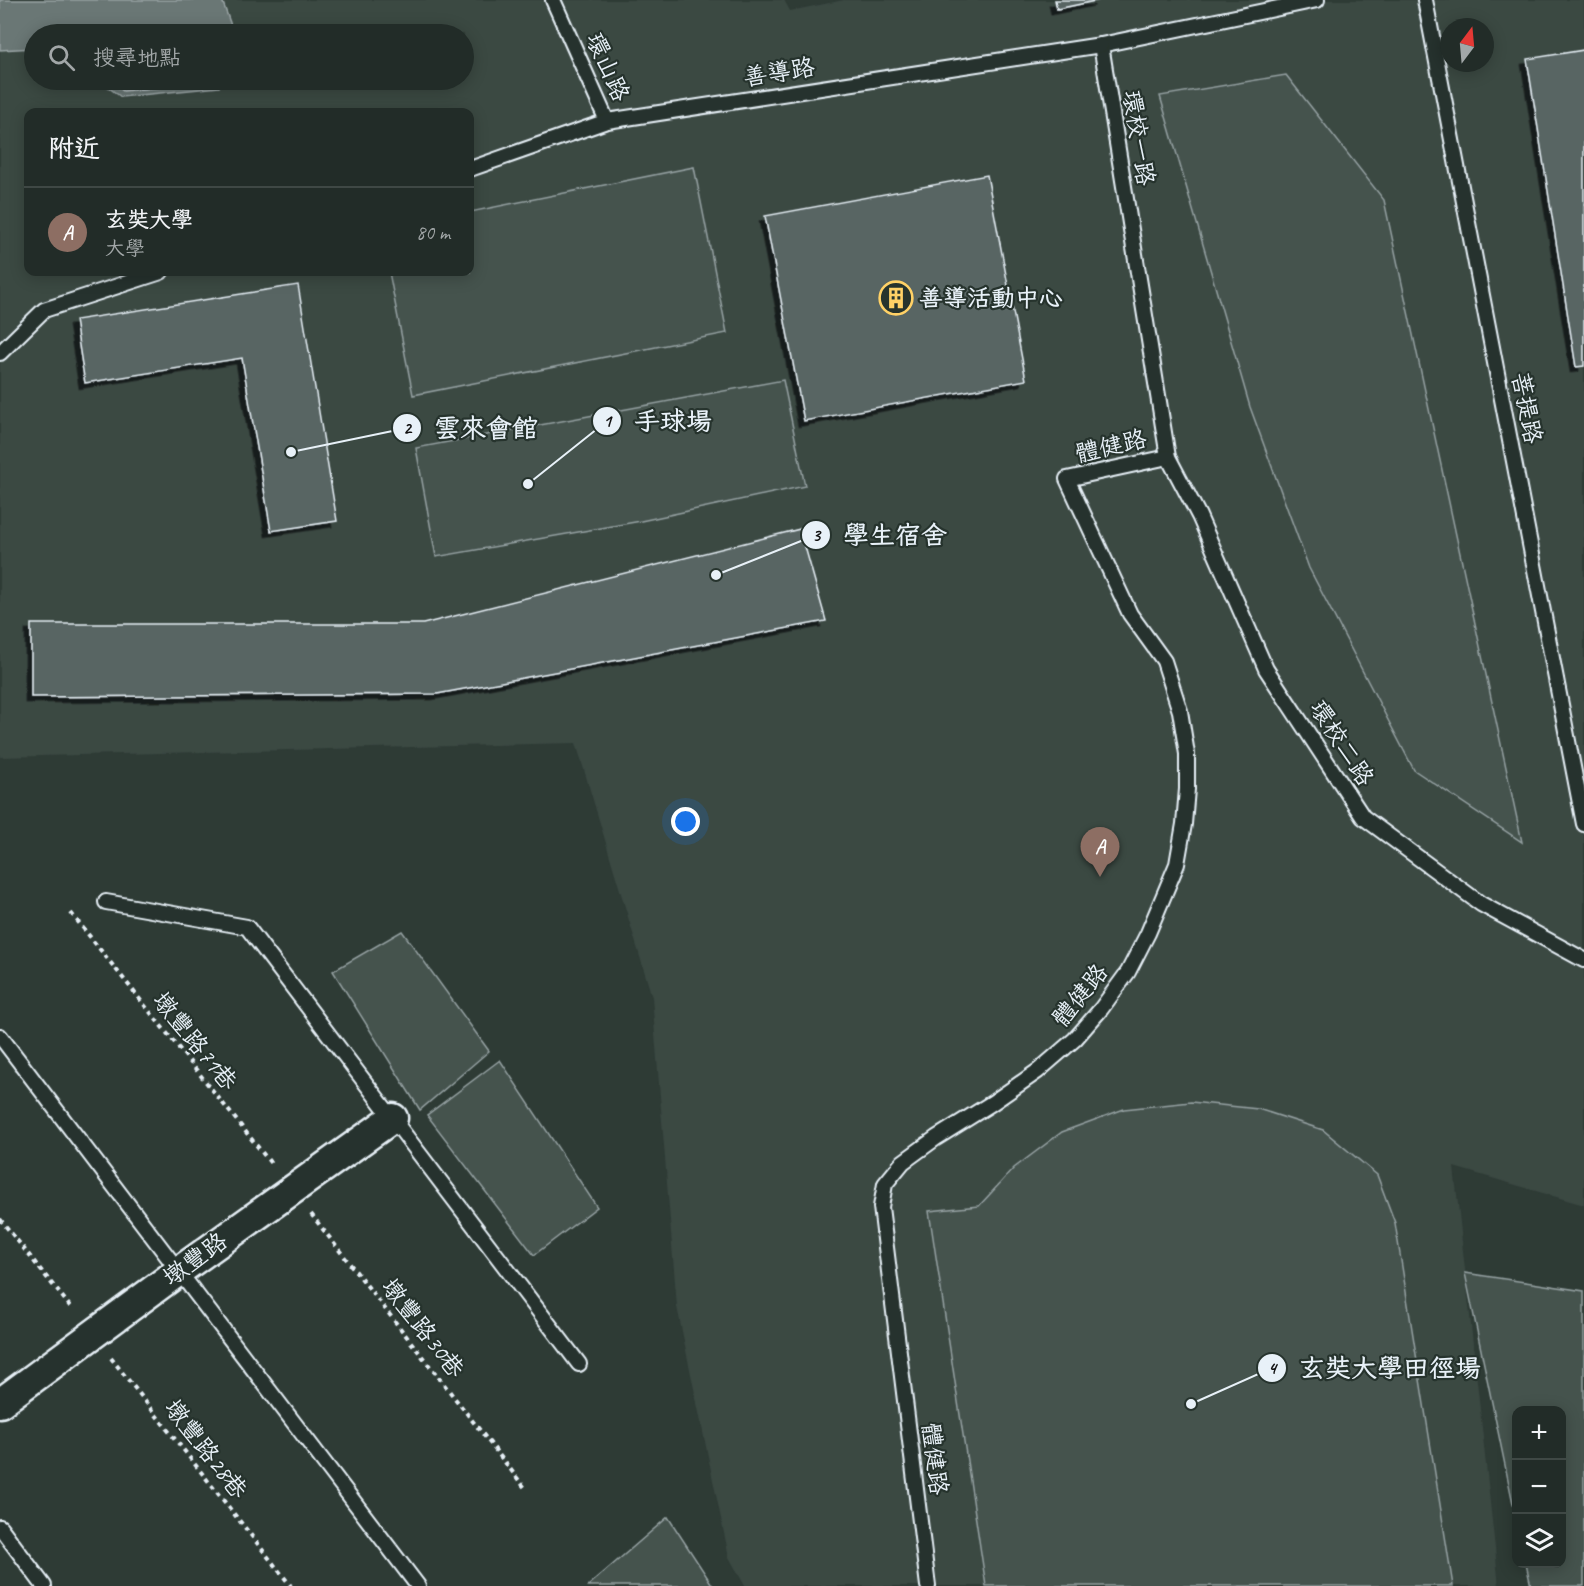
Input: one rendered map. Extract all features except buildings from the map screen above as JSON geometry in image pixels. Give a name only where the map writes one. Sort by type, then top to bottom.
[{"type":"street","name":"墩豐路","points":[[0,1403],[393,1118]]},
{"type":"lane","name":"環山路","points":[[553,0],[607,120]]},
{"type":"lane","points":[[1101,45],[1317,0]]},
{"type":"lane","name":"菩提路","points":[[1425,0],[1584,824]]},
{"type":"lane","name":"善導路","points":[[474,168],[607,120],[1101,45]]},
{"type":"lane","name":"環校一路","points":[[1101,45],[1168,457]]},
{"type":"lane","points":[[0,353],[44,310],[149,276]]},
{"type":"lane","name":"環校二路","points":[[1168,457],[1199,516],[1266,669],[1363,817],[1481,904],[1584,960]]},
{"type":"lane","name":"體健路","points":[[928,1586],[881,1207],[885,1184],[903,1162],[1038,1071],[1075,1040],[1128,972],[1165,897],[1177,864],[1187,789],[1187,754],[1180,711],[1164,661],[1130,614],[1067,479],[1168,457]]},
{"type":"lane","points":[[106,902],[247,927],[579,1364]]},
{"type":"lane","points":[[0,1036],[418,1586]]},
{"type":"lane","points":[[0,1527],[44,1586]]},
{"type":"path","name":"墩豐路71巷","points":[[71,913],[292,1190]]},
{"type":"path","name":"墩豐路30巷","points":[[292,1190],[525,1488]]},
{"type":"path","name":"墩豐路28巷","points":[[0,1220],[291,1586]]},
{"type":"shaded area","points":[[0,0],[784,0],[790,11],[844,0],[1584,0],[1584,1205],[1454,1167],[1499,1586],[745,1586],[729,1557],[677,1307],[652,997],[576,743],[0,757]]},
{"type":"shaded area","points":[[1286,75],[1384,200],[1522,842],[1414,770],[1309,568],[1250,407],[1160,96]]},
{"type":"shaded area","points":[[694,167],[727,333],[413,395],[390,276],[474,276],[474,211]]},
{"type":"shaded area","points":[[783,380],[805,486],[641,521],[436,557],[416,448]]},
{"type":"shaded area","points":[[402,931],[489,1051],[420,1110],[333,971]]},
{"type":"shaded area","points":[[500,1060],[597,1207],[534,1255],[427,1115]]},
{"type":"shaded area","points":[[1191,1102],[1258,1109],[1323,1130],[1377,1175],[1395,1223],[1453,1586],[986,1586],[929,1211],[979,1206],[1014,1168],[1062,1132],[1124,1109]]},
{"type":"shaded area","points":[[1465,1273],[1584,1291],[1584,1586],[1531,1586],[1527,1568],[1566,1568],[1566,1406],[1512,1406],[1512,1499]]},
{"type":"shaded area","points":[[668,1517],[713,1586],[588,1586]]},
{"type":"water","points":[[0,0],[222,0],[230,24],[24,24],[24,49],[0,50]]},
{"type":"water","points":[[112,90],[190,90],[121,97]]},
{"type":"place","name":"善導活動中心","points":[[896,298]]},
{"type":"place","name":"雲來會館","points":[[291,452]]},
{"type":"place","name":"手球場","points":[[528,484]]},
{"type":"place","name":"學生宿舍","points":[[716,575]]},
{"type":"place","name":"玄奘大學","points":[[1100,877]]},
{"type":"place","name":"玄奘大學田徑場","points":[[1191,1404]]}]
